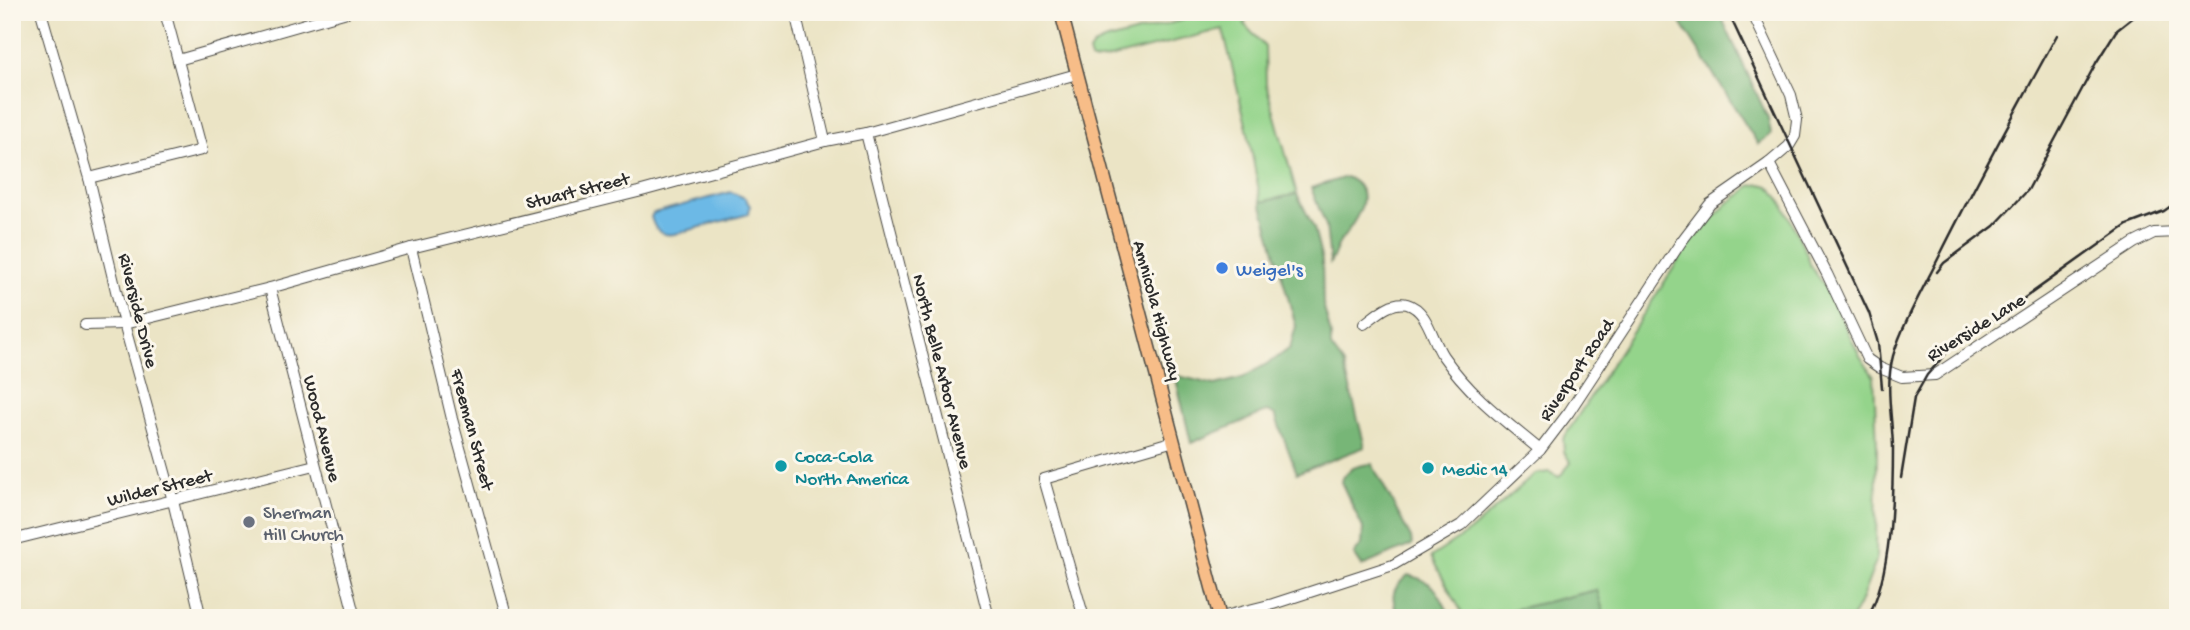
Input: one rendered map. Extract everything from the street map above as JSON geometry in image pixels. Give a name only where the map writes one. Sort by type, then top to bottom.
[{"type":"main road","name":"Amnicola Highway","points":[[1061,12],[1219,617]]},
{"type":"street","name":"Riverside Drive","points":[[41,12],[89,178],[201,618]]},
{"type":"street","points":[[89,178],[202,149],[165,12]]},
{"type":"street","points":[[178,60],[347,12]]},
{"type":"street","points":[[795,12],[825,141]]},
{"type":"street","name":"Riverport Road","points":[[1219,617],[1305,594],[1393,565],[1461,525],[1540,450],[1569,412],[1681,242],[1710,204],[1769,163],[1791,144],[1795,136],[1797,120],[1791,95],[1752,12]]},
{"type":"street","name":"Stuart Street","points":[[85,326],[124,324],[270,288],[411,248],[825,141],[866,133],[1077,74]]},
{"type":"street","name":"North Belle Arbor Avenue","points":[[866,133],[989,618]]},
{"type":"street","name":"Riverside Lane","points":[[1769,163],[1827,274],[1867,359],[1902,377],[1935,375],[2134,243],[2154,233],[2178,232]]},
{"type":"street","name":"Freeman Street","points":[[411,248],[452,419],[507,618]]},
{"type":"street","name":"Wood Avenue","points":[[270,288],[355,618]]},
{"type":"street","points":[[1364,324],[1390,306],[1406,304],[1422,314],[1441,354],[1471,393],[1540,450]]},
{"type":"street","points":[[1084,618],[1044,479],[1174,441]]},
{"type":"street","name":"Wilder Street","points":[[12,540],[315,465]]},
{"type":"green space","points":[[1116,12],[1151,12],[1147,18],[1119,26],[1114,20]]},
{"type":"green space","points":[[1193,12],[1240,12],[1246,21],[1244,24],[1265,47],[1266,84],[1297,194],[1261,202],[1248,133],[1223,29],[1106,59],[1091,59],[1089,52],[1093,46],[1183,20]]},
{"type":"green space","points":[[1674,12],[1719,12],[1768,118],[1771,134],[1758,144]]},
{"type":"green space","points":[[1346,177],[1356,183],[1363,199],[1357,217],[1338,245],[1330,263],[1326,226],[1311,188]]},
{"type":"green space","points":[[1750,186],[1769,186],[1783,204],[1811,267],[1826,287],[1860,356],[1874,377],[1877,446],[1876,561],[1852,618],[1605,618],[1596,590],[1465,618],[1431,557],[1470,531],[1535,474],[1549,472],[1559,477],[1571,463],[1564,452],[1563,439],[1691,241],[1728,203]]},
{"type":"green space","points":[[1297,194],[1314,228],[1322,261],[1323,304],[1331,335],[1331,347],[1344,365],[1365,447],[1297,473],[1275,415],[1268,411],[1191,443],[1175,375],[1215,385],[1242,378],[1290,348],[1296,326],[1261,202]]},
{"type":"green space","points":[[1372,464],[1411,538],[1412,545],[1362,566],[1354,554],[1362,544],[1363,528],[1341,482],[1353,468]]},
{"type":"green space","points":[[1408,575],[1426,581],[1436,590],[1451,618],[1398,618],[1394,604],[1395,589]]},
{"type":"green space","points":[[1597,590],[1605,618],[1470,618],[1476,614],[1512,610]]},
{"type":"water","points":[[731,192],[745,198],[750,206],[749,214],[675,234],[665,234],[656,229],[651,217],[653,213]]},
{"type":"railway","points":[[1728,12],[1869,313],[1878,343],[1882,388]]},
{"type":"railway","points":[[1937,272],[1944,263],[1994,226],[2028,190],[2116,31],[2140,12]]},
{"type":"railway","points":[[1867,618],[1882,581],[1889,535],[1893,446],[1889,390],[1893,356],[1921,292],[2057,35]]},
{"type":"railway","points":[[1901,478],[1914,398],[1927,375],[1950,349],[2127,225],[2164,211],[2178,201]]},
{"type":"place","name":"Weigel's","points":[[1222,268]]},
{"type":"place","name":"Coca-Cola North America","points":[[781,466]]},
{"type":"place","name":"Medic 14","points":[[1428,468]]},
{"type":"place","name":"Sherman Hill Church","points":[[249,522]]}]
